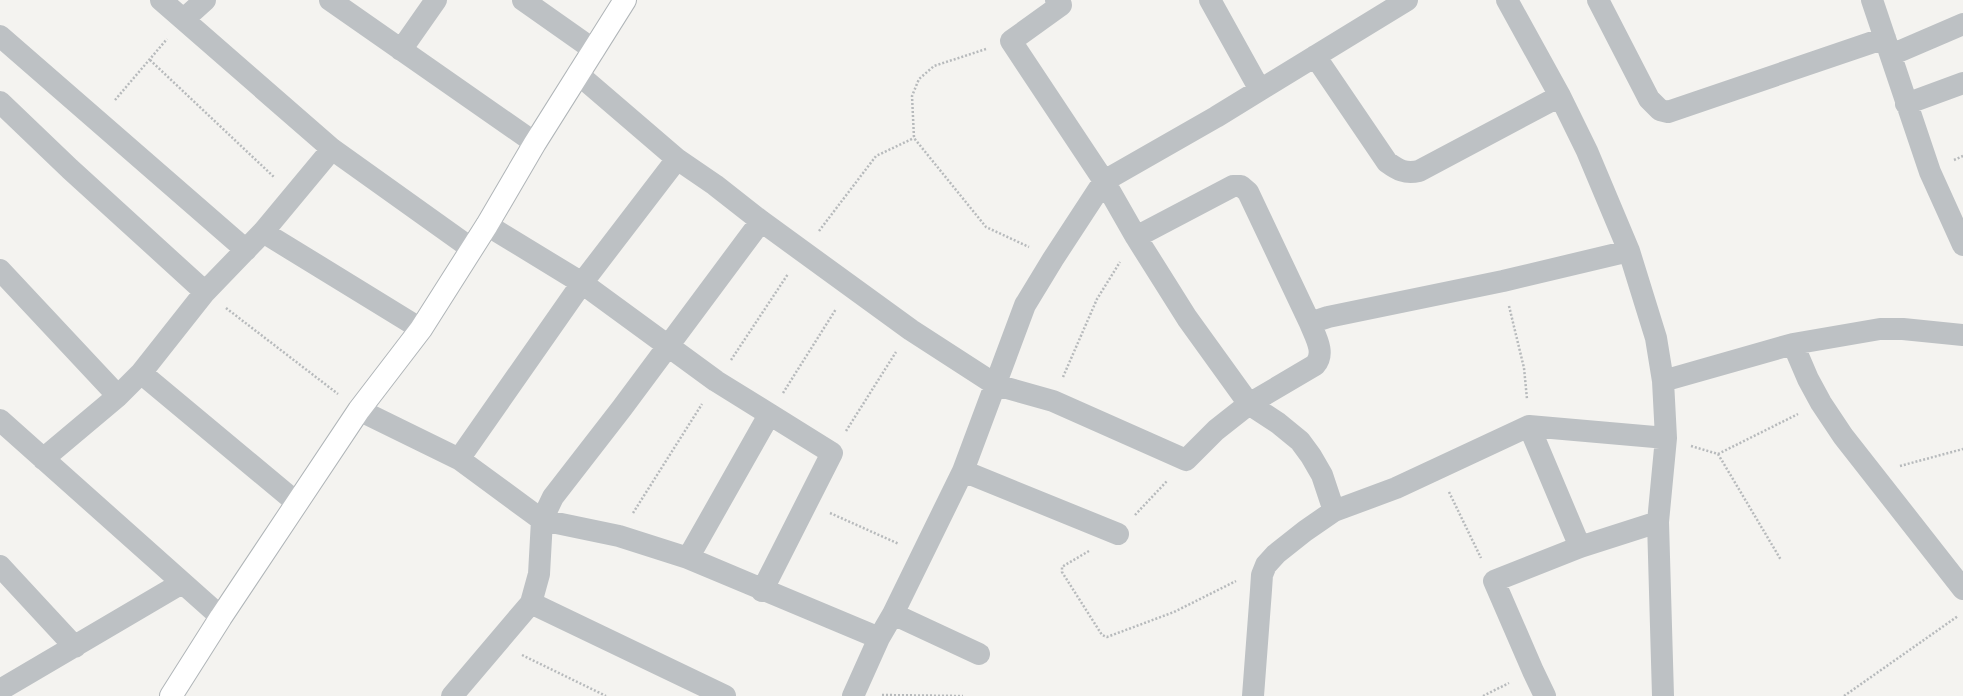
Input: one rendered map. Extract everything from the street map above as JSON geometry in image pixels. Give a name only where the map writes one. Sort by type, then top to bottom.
[{"type":"main road","points":[[171,696],[221,617],[359,410],[422,329],[488,226],[535,143],[625,0]]},
{"type":"street","points":[[161,0],[332,149],[472,249]]},
{"type":"street","points":[[184,19],[205,0]]},
{"type":"street","points":[[330,0],[535,143]]},
{"type":"street","points":[[401,50],[436,0]]},
{"type":"street","points":[[523,0],[594,50]]},
{"type":"street","points":[[1210,0],[1260,90]]},
{"type":"street","points":[[853,695],[879,638],[893,614],[963,471],[1025,305],[1052,259],[1104,181],[1260,90],[1314,56],[1384,6],[1407,0]]},
{"type":"street","points":[[1507,0],[1560,96],[1587,151],[1629,251],[1656,338],[1663,380],[1666,438],[1658,522],[1663,696]]},
{"type":"street","points":[[1598,0],[1649,98],[1654,106],[1664,111],[1675,110],[1963,24]]},
{"type":"street","points":[[1872,0],[1930,172],[1961,237]]},
{"type":"street","points":[[1062,2],[1011,41],[1104,181],[1136,237],[1187,318],[1249,404],[1278,423],[1300,441],[1311,456],[1322,475],[1334,511]]},
{"type":"street","points":[[0,36],[246,250]]},
{"type":"street","points":[[1314,56],[1387,162],[1399,171],[1408,173],[1419,171],[1560,96]]},
{"type":"street","points":[[578,74],[677,159],[715,185],[760,221],[911,330],[996,385],[1052,402],[1186,460],[1216,430],[1249,404],[1314,365],[1320,359],[1320,352],[1310,323],[1248,192],[1241,186],[1233,186],[1136,237]]},
{"type":"street","points":[[1906,104],[1963,83]]},
{"type":"street","points":[[0,102],[204,292]]},
{"type":"street","points":[[43,459],[118,396],[141,373],[204,292],[263,232],[332,149]]},
{"type":"street","points":[[459,459],[582,283],[677,159]]},
{"type":"street","points":[[453,696],[531,603],[539,574],[542,520],[552,497],[668,347],[760,221]]},
{"type":"street","points":[[488,226],[582,283],[716,381],[832,453],[762,591]]},
{"type":"street","points":[[263,232],[422,329]]},
{"type":"street","points":[[1310,323],[1328,317],[1504,281],[1629,251]]},
{"type":"street","points":[[0,270],[118,396]]},
{"type":"street","points":[[1663,380],[1793,344],[1880,329],[1903,329],[1963,335]]},
{"type":"street","points":[[1793,344],[1821,403],[1871,474],[1963,589]]},
{"type":"street","points":[[141,373],[297,504]]},
{"type":"street","points":[[359,410],[459,459],[542,520],[619,536],[688,558],[762,591],[879,638]]},
{"type":"street","points":[[688,558],[769,415]]},
{"type":"street","points":[[0,421],[221,617]]},
{"type":"street","points":[[1253,696],[1262,575],[1266,565],[1286,545],[1334,511],[1396,488],[1438,467],[1529,426],[1666,438]]},
{"type":"street","points":[[1529,426],[1580,547]]},
{"type":"street","points":[[963,471],[1118,534]]},
{"type":"street","points":[[1545,696],[1494,581],[1580,547],[1658,522]]},
{"type":"street","points":[[0,566],[75,647]]},
{"type":"street","points":[[0,690],[182,583]]},
{"type":"street","points":[[531,603],[725,696]]},
{"type":"street","points":[[893,614],[979,654]]},
{"type":"path","points":[[1011,41],[934,66],[919,79],[912,96],[914,138],[986,227],[1052,259]]},
{"type":"path","points":[[97,120],[150,60],[294,196]]},
{"type":"path","points":[[619,536],[716,381],[803,252],[876,156],[914,138]]},
{"type":"path","points":[[1052,402],[1097,299],[1136,237]]},
{"type":"path","points":[[1504,281],[1524,368],[1529,426]]},
{"type":"path","points":[[769,415],[851,287]]},
{"type":"path","points":[[204,292],[359,410]]},
{"type":"path","points":[[832,453],[911,330]]},
{"type":"path","points":[[1782,560],[1718,454],[1821,403]]},
{"type":"path","points":[[1871,474],[1963,449]]},
{"type":"path","points":[[1186,460],[1118,534],[1062,567],[1062,572],[1102,635],[1107,637],[1174,612],[1266,565]]},
{"type":"path","points":[[1438,467],[1477,552],[1494,581]]},
{"type":"path","points":[[807,503],[922,553]]},
{"type":"path","points":[[1844,696],[1963,612]]},
{"type":"path","points":[[498,644],[606,696]]},
{"type":"path","points":[[853,695],[963,696]]}]
